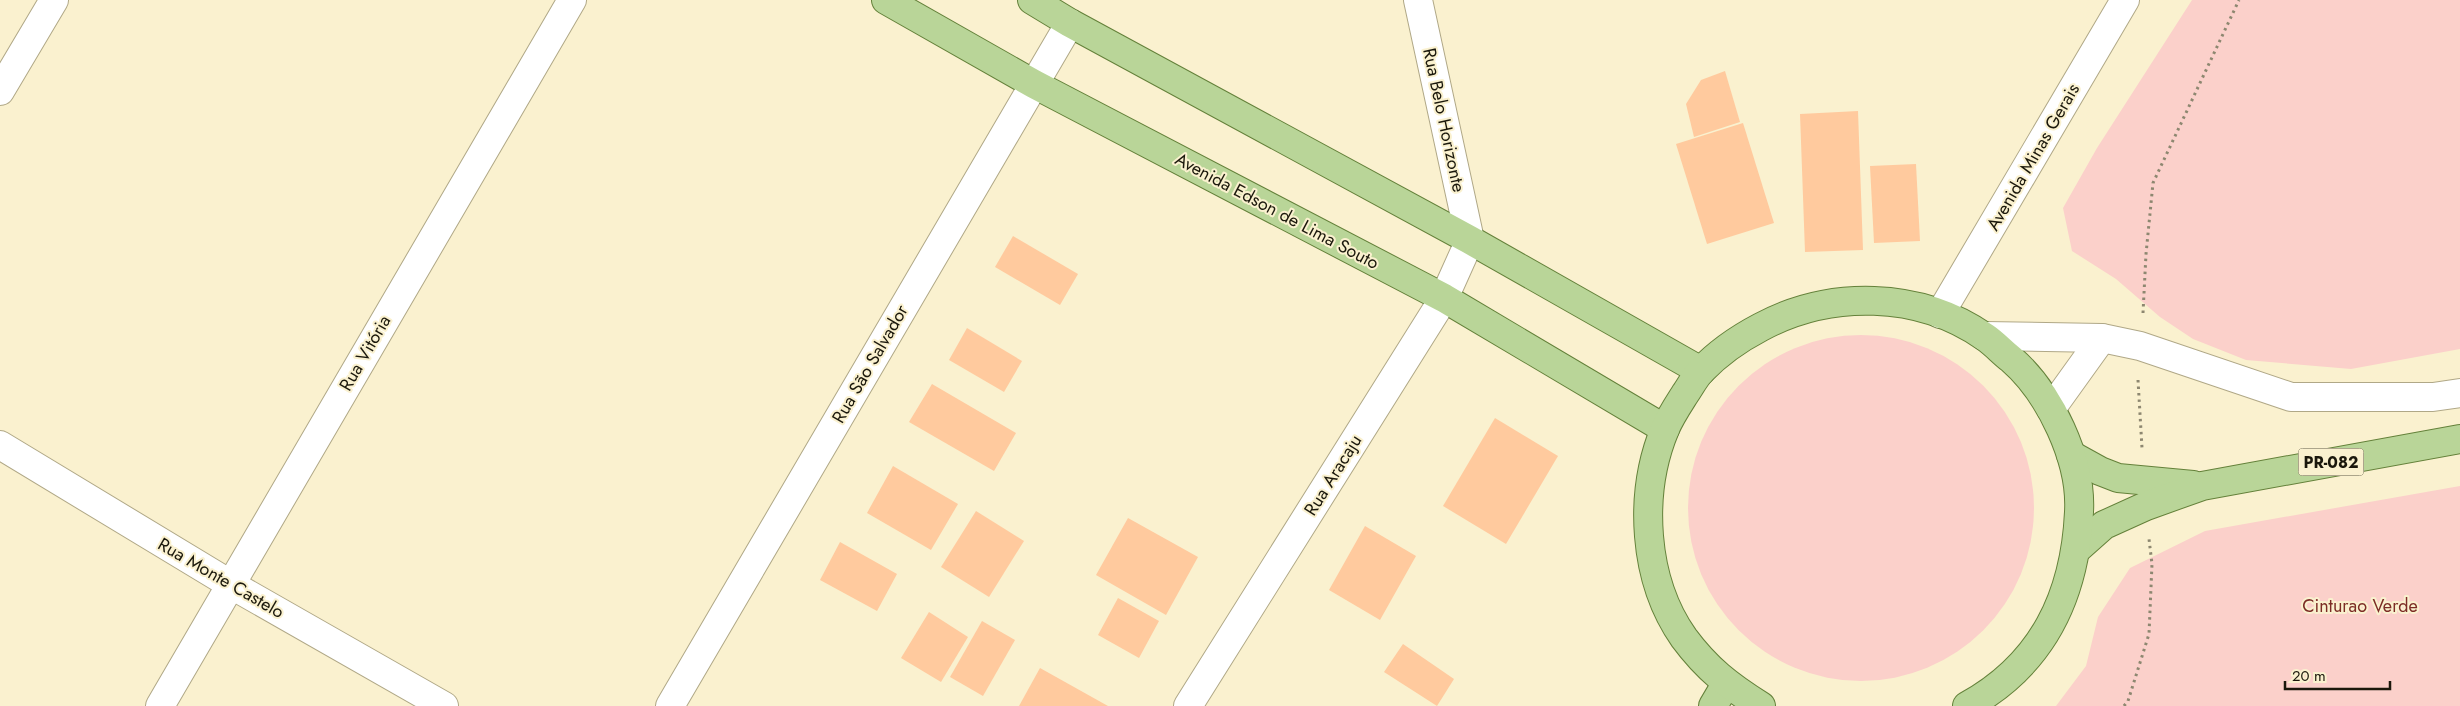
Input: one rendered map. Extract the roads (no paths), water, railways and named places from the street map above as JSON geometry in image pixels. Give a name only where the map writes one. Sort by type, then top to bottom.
[{"type":"main road","name":"Avenida Edson de Lima Souto","points":[[886,0],[1034,84],[1444,298],[1665,429]]},
{"type":"main road","points":[[1032,0],[1070,23],[1470,240],[1701,371]]},
{"type":"main road","points":[[1761,706],[1720,695],[1708,667],[1683,636],[1664,600],[1652,562],[1648,523],[1650,483],[1665,429],[1701,371],[1739,339],[1785,314],[1836,301],[1889,301],[1940,314],[1984,336],[2022,369],[2051,409],[2071,455],[2080,505],[2078,549],[2066,592],[2047,632],[2020,667],[1986,696],[1968,706]]},
{"type":"main road","name":"PR-082","points":[[2078,549],[2104,525],[2146,506],[2202,486],[2460,439]]},
{"type":"main road","name":"PR-082","points":[[2071,455],[2100,471],[2118,478],[2202,486]]},
{"type":"street","points":[[0,92],[54,0]]},
{"type":"street","name":"Rua Vitória","points":[[160,706],[572,0]]},
{"type":"street","name":"Rua Belo Horizonte","points":[[1418,0],[1470,240]]},
{"type":"street","name":"Avenida Minas Gerais","points":[[1940,314],[2125,0]]},
{"type":"street","name":"Rua São Salvador","points":[[670,706],[1070,23]]},
{"type":"street","name":"Rua Aracaju","points":[[1188,706],[1444,298],[1470,240]]},
{"type":"street","points":[[1984,336],[2102,338],[2140,346],[2291,397],[2433,397],[2460,393]]},
{"type":"street","points":[[2051,409],[2102,338]]},
{"type":"street","name":"Rua Monte Castelo","points":[[0,445],[230,584],[444,706]]},
{"type":"park label","name":"Cinturao Verde","points":[[2360,606]]}]
